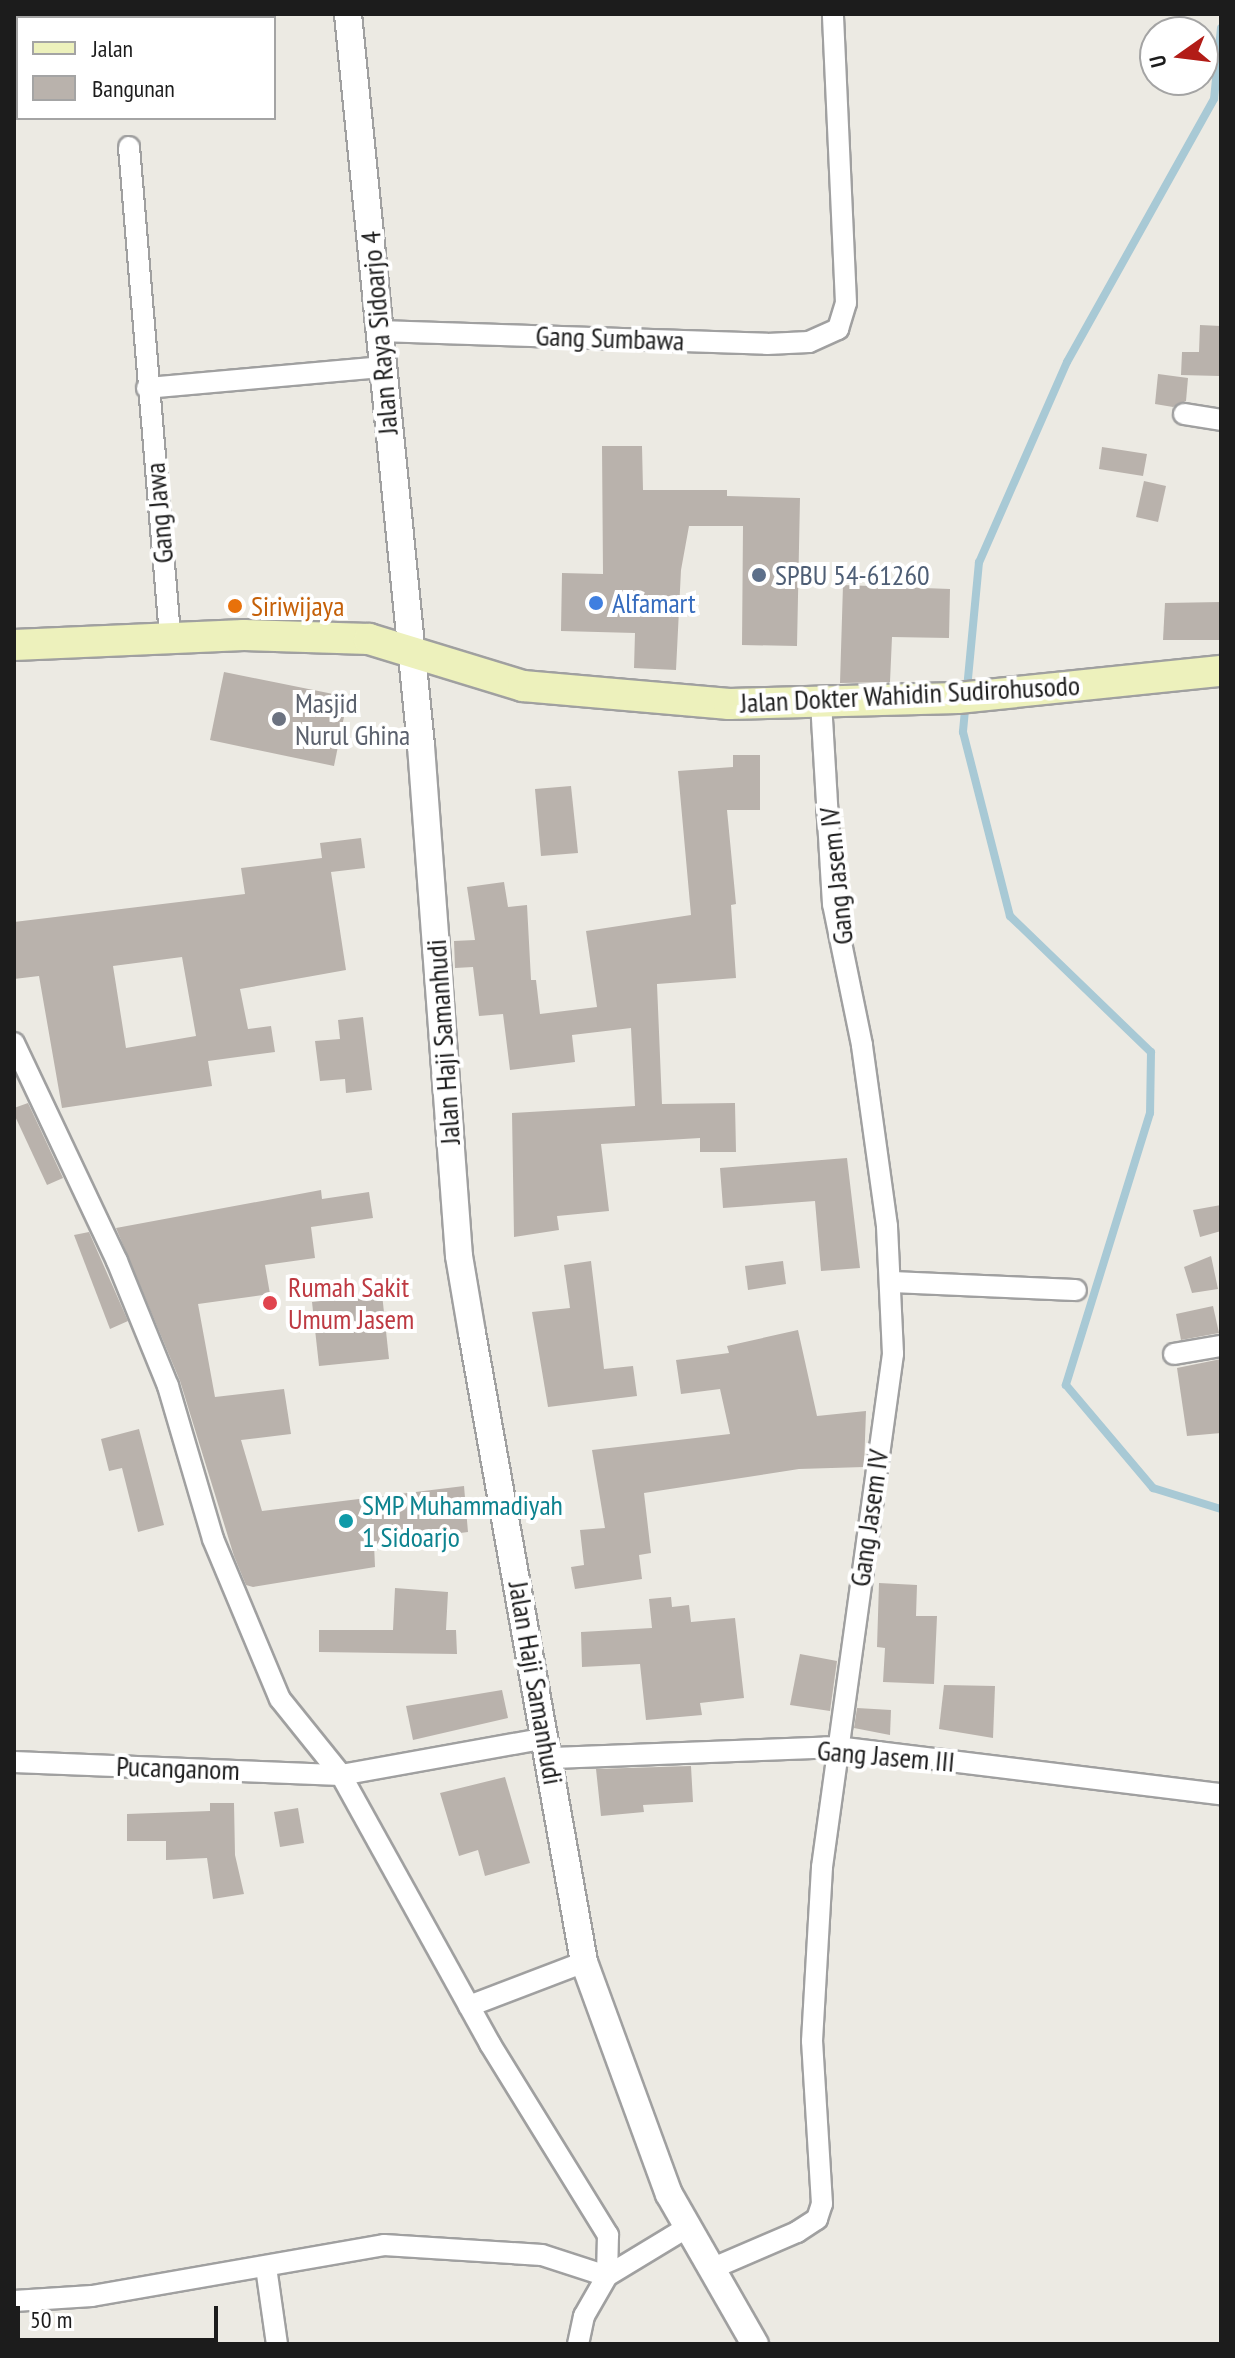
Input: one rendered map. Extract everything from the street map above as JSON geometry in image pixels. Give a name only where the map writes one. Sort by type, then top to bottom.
[{"type":"main road","name":"Jalan Dokter Wahidin Sudirohusodo","points":[[14,645],[170,638],[369,639],[523,686],[729,704],[958,698],[1221,671]]},
{"type":"street","name":"Jalan Raya Sidoarjo 4","points":[[348,14],[411,652]]},
{"type":"street","name":"Gang Sumbawa","points":[[379,331],[767,344],[809,342],[838,329],[846,289],[833,14]]},
{"type":"street","name":"Gang Jawa","points":[[129,147],[170,638]]},
{"type":"street","points":[[147,388],[382,367]]},
{"type":"street","points":[[1184,414],[1221,420]]},
{"type":"street","name":"Jalan Haji Samanhudi","points":[[411,652],[459,1256],[584,1962],[669,2194],[755,2344]]},
{"type":"street","name":"Gang Jasem IV","points":[[711,2269],[797,2232],[817,2219],[822,2204],[812,2041],[836,1747],[893,1354],[891,1282],[862,1045],[833,904],[821,702]]},
{"type":"street","points":[[14,1043],[23,1080],[168,1386],[213,1539],[280,1699],[341,1775],[469,2006],[608,2235],[607,2276],[584,2316],[578,2344]]},
{"type":"street","points":[[891,1282],[1076,1290]]},
{"type":"street","points":[[1174,1354],[1221,1346]]},
{"type":"street","name":"Gang Jasem III","points":[[341,1775],[548,1748],[836,1747],[1221,1794]]},
{"type":"street","name":"Pucanganom","points":[[14,1762],[341,1775]]},
{"type":"street","points":[[469,2006],[584,1962]]},
{"type":"street","points":[[14,2301],[92,2296],[384,2245],[542,2255],[607,2276],[688,2227]]},
{"type":"street","points":[[266,2267],[277,2344]]},
{"type":"building","points":[[1200,325],[1221,326],[1219,376],[1181,375],[1182,352],[1199,352]]},
{"type":"building","points":[[1158,374],[1188,378],[1186,401],[1173,407],[1155,404]]},
{"type":"building","points":[[602,446],[642,446],[643,490],[727,490],[727,496],[800,498],[797,646],[742,645],[743,526],[689,526],[681,570],[676,670],[634,668],[635,633],[561,631],[562,573],[603,574]]},
{"type":"building","points":[[1102,447],[1147,454],[1143,476],[1099,469]]},
{"type":"building","points":[[1144,481],[1166,486],[1158,522],[1136,517]]},
{"type":"building","points":[[843,585],[950,589],[949,638],[892,637],[890,682],[840,683]]},
{"type":"building","points":[[1221,602],[1221,640],[1163,640],[1165,603]]},
{"type":"building","name":"Masjid Nurul Ghina","points":[[224,672],[348,697],[334,766],[210,740]]},
{"type":"building","points":[[733,755],[760,755],[760,810],[727,810],[736,904],[731,905],[736,978],[657,984],[662,1104],[735,1103],[736,1152],[700,1152],[700,1138],[601,1144],[609,1211],[557,1216],[559,1230],[514,1237],[512,1113],[635,1106],[631,1028],[572,1035],[575,1062],[510,1070],[503,1014],[479,1016],[473,967],[455,968],[454,941],[475,940],[467,887],[504,882],[508,907],[527,905],[531,980],[536,980],[540,1014],[597,1007],[586,931],[691,915],[678,771],[733,767]]},
{"type":"building","points":[[571,786],[578,853],[541,856],[535,789]]},
{"type":"building","points":[[361,838],[365,868],[331,872],[346,970],[240,989],[248,1029],[271,1026],[275,1052],[208,1061],[212,1086],[62,1108],[39,976],[14,979],[14,922],[245,894],[241,868],[322,858],[320,843]],"holes":[[[182,957],[196,1036],[126,1048],[113,966]]]},
{"type":"building","points":[[363,1017],[372,1090],[346,1093],[345,1079],[320,1081],[315,1041],[340,1039],[338,1020]]},
{"type":"building","points":[[28,1103],[63,1178],[47,1185],[14,1114],[14,1108]]},
{"type":"building","points":[[847,1158],[860,1268],[821,1271],[815,1201],[723,1208],[720,1168]]},
{"type":"building","points":[[321,1190],[322,1199],[369,1192],[373,1218],[311,1227],[315,1258],[265,1265],[270,1294],[198,1304],[215,1397],[284,1389],[291,1434],[241,1440],[262,1511],[464,1486],[468,1532],[374,1544],[375,1567],[253,1587],[246,1585],[234,1556],[180,1381],[116,1228]]},
{"type":"building","points":[[1221,1205],[1221,1231],[1200,1237],[1193,1210]]},
{"type":"building","points":[[89,1232],[128,1321],[110,1329],[74,1235]]},
{"type":"building","points":[[1211,1256],[1218,1289],[1192,1293],[1184,1267]]},
{"type":"building","points":[[591,1261],[604,1369],[633,1366],[637,1396],[548,1407],[532,1312],[570,1308],[564,1265]]},
{"type":"building","points":[[783,1261],[786,1284],[748,1290],[745,1266]]},
{"type":"building","points":[[382,1294],[389,1359],[319,1366],[312,1302]]},
{"type":"building","points":[[1213,1306],[1219,1333],[1181,1340],[1176,1314]]},
{"type":"building","points":[[798,1330],[817,1416],[866,1411],[864,1467],[799,1469],[644,1493],[651,1553],[639,1555],[642,1579],[575,1589],[571,1567],[584,1565],[580,1530],[605,1528],[592,1450],[730,1434],[720,1389],[681,1394],[676,1360],[729,1353],[727,1346]]},
{"type":"building","points":[[1221,1359],[1221,1433],[1187,1436],[1177,1368]]},
{"type":"building","points":[[139,1429],[164,1525],[138,1532],[122,1468],[109,1471],[101,1439]]},
{"type":"building","points":[[879,1583],[917,1585],[916,1616],[937,1616],[934,1684],[883,1682],[885,1648],[877,1647]]},
{"type":"building","points":[[395,1588],[448,1592],[446,1630],[456,1630],[457,1654],[319,1652],[319,1630],[393,1630]]},
{"type":"building","points":[[671,1597],[672,1607],[689,1605],[691,1622],[735,1618],[744,1698],[700,1703],[702,1715],[646,1720],[640,1664],[582,1667],[581,1632],[652,1628],[649,1599]]},
{"type":"building","points":[[800,1654],[837,1661],[830,1711],[790,1705]]},
{"type":"building","points":[[944,1685],[995,1686],[993,1738],[939,1729]]},
{"type":"building","points":[[502,1690],[508,1718],[413,1740],[406,1706]]},
{"type":"building","points":[[857,1708],[891,1710],[890,1735],[854,1728]]},
{"type":"building","points":[[691,1766],[693,1802],[643,1805],[644,1812],[601,1816],[596,1769]]},
{"type":"building","points":[[505,1777],[530,1863],[485,1876],[478,1850],[459,1856],[440,1793]]},
{"type":"building","points":[[210,1803],[234,1803],[235,1855],[244,1894],[213,1899],[207,1858],[166,1860],[166,1841],[127,1841],[127,1814],[210,1811]]},
{"type":"building","points":[[298,1808],[304,1843],[280,1847],[274,1812]]},
{"type":"waterway","points":[[1221,28],[1214,99],[1067,362],[979,562],[963,732],[1010,916],[1151,1052],[1150,1113],[1066,1385],[1153,1488],[1221,1509]]},
{"type":"place","name":"SPBU 54-61260","points":[[759,575]]},
{"type":"place","name":"Alfamart","points":[[596,603]]},
{"type":"place","name":"Siriwijaya","points":[[235,606]]},
{"type":"place","name":"Masjid Nurul Ghina","points":[[279,719]]},
{"type":"place","name":"Rumah Sakit Umum Jasem","points":[[270,1303]]},
{"type":"place","name":"SMP Muhammadiyah 1 Sidoarjo","points":[[346,1521]]}]
